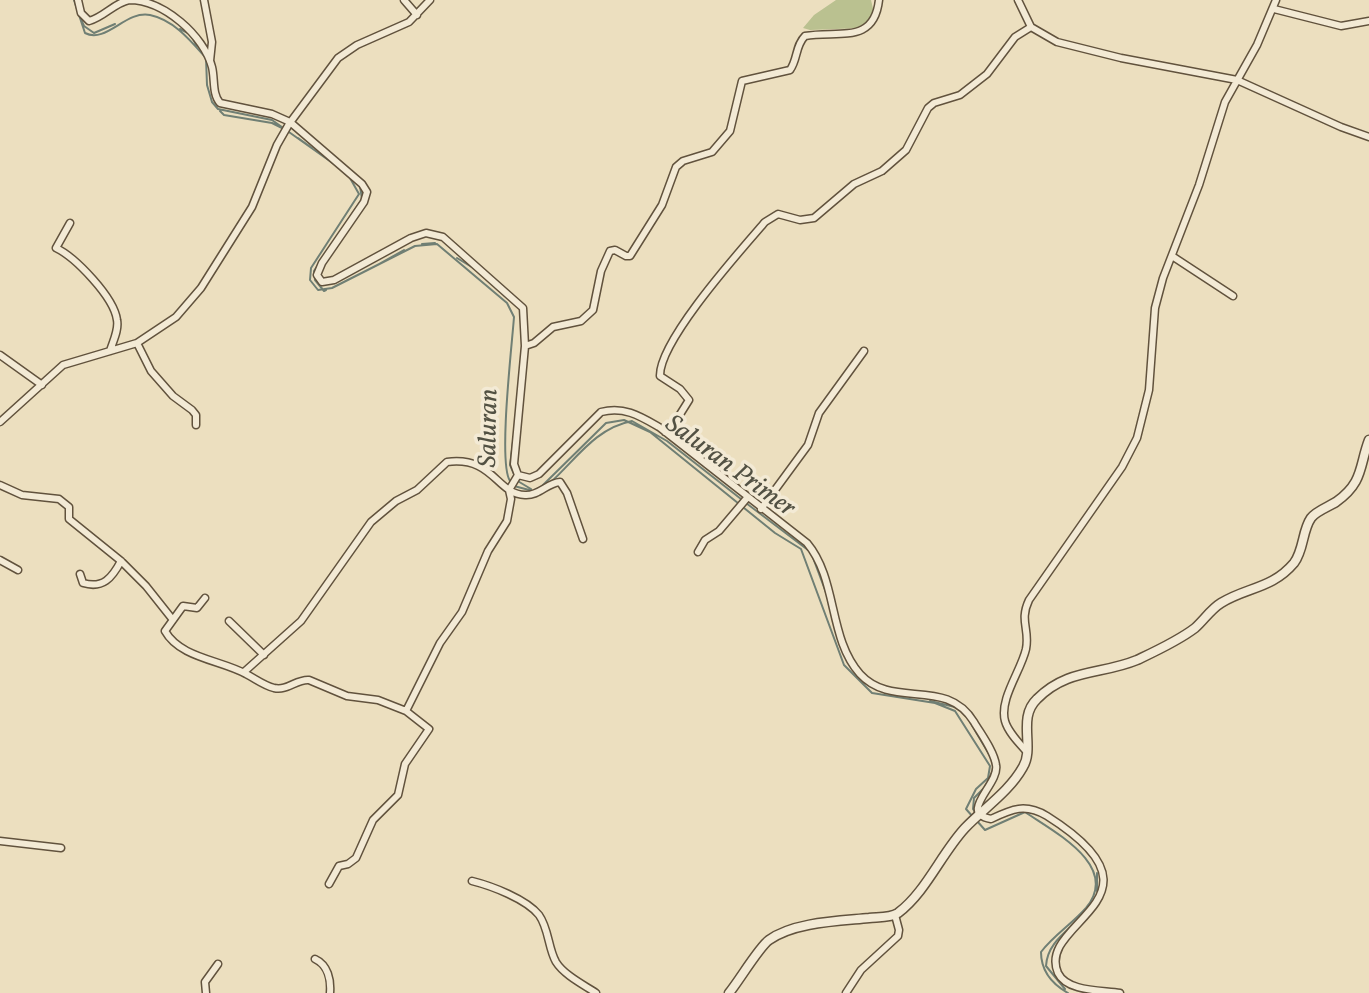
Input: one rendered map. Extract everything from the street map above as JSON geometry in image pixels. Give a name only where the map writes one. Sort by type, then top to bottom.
[{"type":"street","points":[[78,0],[81,13],[89,21],[128,0],[142,0],[169,11],[200,38],[210,61],[216,98],[220,103],[272,114],[290,123],[362,184],[367,192],[364,202],[322,263],[318,279],[324,283],[334,280],[426,233],[443,237],[523,308],[525,346],[514,464],[517,476],[510,488],[507,521],[488,551],[462,612],[440,643],[406,711]]},
{"type":"street","points":[[204,0],[212,42],[210,61]]},
{"type":"street","points":[[404,0],[417,15]]},
{"type":"street","points":[[0,422],[63,365],[137,343],[176,317],[201,288],[252,207],[277,145],[290,123],[338,58],[357,45],[396,29],[417,15],[430,0]]},
{"type":"street","points":[[525,346],[534,343],[553,327],[581,321],[593,310],[601,271],[610,251],[630,256],[641,243],[662,205],[676,167],[683,161],[712,152],[730,131],[742,81],[790,70],[795,64],[796,50],[805,36],[864,30],[875,20],[879,0]]},
{"type":"street","points":[[1018,0],[1031,27],[1045,37],[1121,58],[1237,80],[1369,137]]},
{"type":"street","points":[[1029,755],[1009,730],[1004,708],[1026,647],[1023,612],[1131,451],[1149,390],[1155,308],[1225,102],[1276,0]]},
{"type":"street","points":[[1274,9],[1341,26],[1369,21]]},
{"type":"street","points":[[665,432],[689,400],[680,389],[660,376],[661,360],[687,319],[765,222],[778,214],[800,220],[814,218],[854,184],[882,171],[906,150],[928,108],[960,95],[987,74],[1015,37],[1031,27]]},
{"type":"street","points":[[70,223],[55,246],[91,278],[117,316],[110,351]]},
{"type":"street","points":[[1172,256],[1233,296]]},
{"type":"street","points":[[137,343],[151,371],[173,396],[196,415],[196,425]]},
{"type":"street","points":[[761,509],[808,445],[819,413],[864,351]]},
{"type":"street","points":[[0,355],[42,385]]},
{"type":"street","points":[[517,476],[530,478],[546,469],[601,412],[613,409],[638,414],[665,432],[813,551],[828,583],[845,648],[859,673],[874,685],[891,692],[937,695],[959,704],[969,715],[997,766],[990,786],[978,803],[979,816]]},
{"type":"street","points":[[729,993],[761,949],[778,935],[822,923],[895,915],[918,893],[966,828],[1015,779],[1029,755],[1025,732],[1031,707],[1058,683],[1083,672],[1134,661],[1178,639],[1222,602],[1282,575],[1299,557],[1312,516],[1349,491],[1363,469],[1369,440]]},
{"type":"street","points":[[244,672],[301,621],[371,522],[396,501],[417,490],[447,462],[477,463],[518,494],[529,495],[560,482],[583,539]]},
{"type":"street","points":[[0,485],[22,495],[63,500],[69,507],[69,519],[121,561],[173,620]]},
{"type":"street","points":[[698,552],[705,540],[719,531],[745,499]]},
{"type":"street","points":[[0,560],[18,570]]},
{"type":"street","points":[[80,574],[85,584],[106,582],[112,578],[121,561]]},
{"type":"street","points":[[205,598],[197,608],[183,606],[165,633],[189,652],[244,672],[274,688],[287,688],[303,679],[317,681],[347,696],[378,700],[406,711],[429,729],[405,764],[398,795],[373,820],[356,858],[339,866],[329,884]]},
{"type":"street","points":[[229,621],[264,655]]},
{"type":"street","points":[[979,816],[991,819],[1020,806],[1033,809],[1075,836],[1098,859],[1103,880],[1098,900],[1063,943],[1057,956],[1057,968],[1060,977],[1069,984],[1120,993]]},
{"type":"street","points":[[0,841],[61,848]]},
{"type":"street","points":[[472,881],[489,885],[534,911],[543,923],[555,961],[596,993]]},
{"type":"street","points":[[846,993],[861,970],[898,936],[895,915]]},
{"type":"street","points":[[315,959],[323,964],[328,974],[330,993]]},
{"type":"street","points":[[206,993],[205,982],[218,964]]},
{"type":"green space","points":[[836,0],[871,0],[874,13],[862,28],[803,28],[814,15]]},
{"type":"waterway","name":"Saluran","points":[[74,0],[85,33],[93,35],[141,15],[167,21],[206,58],[207,85],[212,102],[218,109],[272,120],[334,164]]},
{"type":"waterway","name":"Saluran","points":[[80,17],[84,26],[94,33],[115,24]]},
{"type":"waterway","name":"Saluran Primer","points":[[180,29],[190,34],[197,46]]},
{"type":"waterway","name":"Saluran","points":[[220,111],[224,115],[272,123],[282,128]]},
{"type":"waterway","name":"Saluran","points":[[298,138],[312,148]]},
{"type":"waterway","name":"Saluran","points":[[350,178],[359,194],[311,268],[310,280],[318,290],[332,288],[415,246],[437,244],[507,303],[514,317],[505,429],[510,481]]},
{"type":"waterway","name":"Saluran Primer","points":[[326,290],[315,280],[314,271],[362,199],[360,186]]},
{"type":"waterway","name":"Saluran","points":[[422,244],[435,243]]},
{"type":"waterway","name":"Saluran","points":[[379,264],[404,250]]},
{"type":"waterway","name":"Saluran","points":[[457,258],[475,269]]},
{"type":"waterway","name":"Saluran","points":[[514,486],[533,491],[541,487],[606,423],[624,420],[650,432],[775,533],[801,549],[844,665],[872,693],[935,703],[955,711],[990,766],[988,778],[976,789],[966,809],[973,817]]},
{"type":"waterway","name":"Saluran","points":[[551,482],[597,437],[632,421],[667,441],[741,499]]},
{"type":"waterway","name":"Saluran Primer","points":[[513,442],[510,465],[514,474]]},
{"type":"waterway","name":"Saluran","points":[[516,480],[531,489]]},
{"type":"waterway","name":"Saluran Primer","points":[[746,503],[808,550]]},
{"type":"waterway","name":"Saluran Primer","points":[[812,555],[828,598]]},
{"type":"waterway","name":"Saluran","points":[[930,701],[955,707]]},
{"type":"waterway","name":"Saluran Primer","points":[[970,722],[989,754]]},
{"type":"waterway","name":"Saluran","points":[[977,815],[973,809],[974,798],[985,787]]},
{"type":"waterway","name":"Saluran","points":[[977,821],[985,830],[1025,812],[1066,840],[1090,864],[1095,878],[1095,893],[1086,908],[1041,952],[1048,976],[1068,993]]},
{"type":"waterway","name":"Saluran","points":[[1097,873],[1097,891]]},
{"type":"waterway","name":"Saluran Primer","points":[[1065,989],[1046,966],[1047,959],[1056,941],[1076,922]]}]
